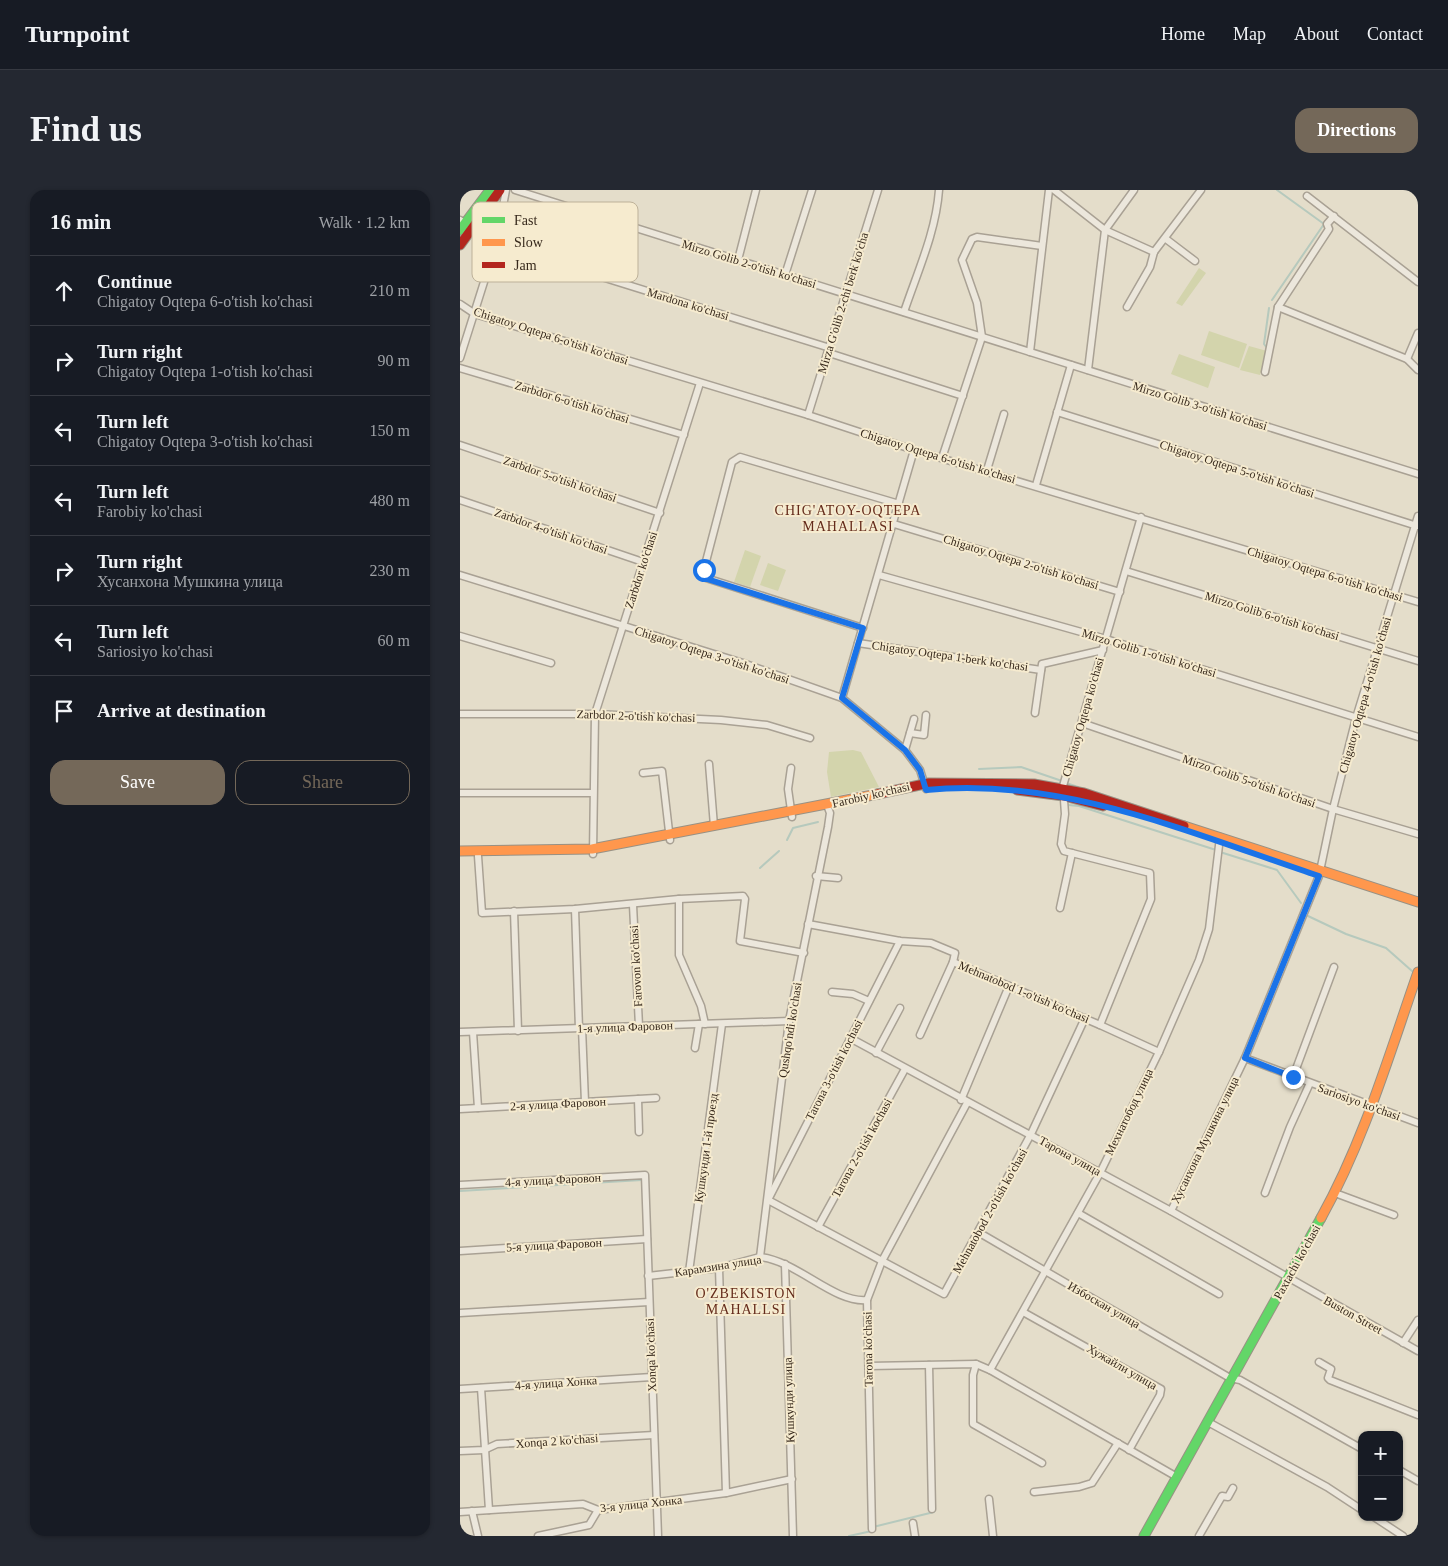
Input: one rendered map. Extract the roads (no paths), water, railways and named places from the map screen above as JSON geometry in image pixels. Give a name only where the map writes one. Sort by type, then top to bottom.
[{"type":"main road","points":[[481,202],[490,190]]},
{"type":"main road","points":[[488,202],[500,190]]},
{"type":"main road","points":[[460,245],[464,226],[472,215]]},
{"type":"main road","name":"Farobiy ko'chasi","points":[[460,857],[593,851],[670,838],[953,781],[999,782],[1064,796],[1126,806],[1418,908]]},
{"type":"main road","name":"Farobiy ko'chasi","points":[[670,838],[714,826],[792,814]]},
{"type":"main road","name":"Farobiy ko'chasi","points":[[460,851],[593,851]]},
{"type":"main road","name":"Farobiy ko'chasi","points":[[1320,873],[1418,902]]},
{"type":"main road","name":"Paxtachi ko'chasi","points":[[1144,1536],[1208,1422],[1230,1378],[1288,1279],[1335,1193],[1371,1106],[1418,972]]},
{"type":"street","name":"Mirzo Golib 2-o'tish ko'chasi","points":[[515,190],[553,202]]},
{"type":"street","points":[[738,260],[756,190]]},
{"type":"street","points":[[785,275],[812,190]]},
{"type":"street","name":"Mirza G'olib 2-chi berk ko'cha","points":[[808,415],[847,295],[878,190]]},
{"type":"street","points":[[904,312],[928,238],[938,203],[939,190]]},
{"type":"street","points":[[1030,352],[1049,190]]},
{"type":"street","points":[[1054,190],[1105,230],[1154,252]]},
{"type":"street","points":[[1088,370],[1105,230],[1134,190]]},
{"type":"street","points":[[1127,307],[1150,268],[1154,252],[1166,239],[1201,190]]},
{"type":"street","points":[[1306,196],[1418,282]]},
{"type":"street","points":[[1265,372],[1278,307],[1329,229],[1327,224],[1334,216]]},
{"type":"street","name":"Mirzo Golib 2-o'tish ko'chasi","points":[[638,229],[982,337]]},
{"type":"street","points":[[942,458],[982,337],[977,303],[961,258],[972,238],[976,237],[1042,246]]},
{"type":"street","points":[[1166,239],[1195,261]]},
{"type":"street","points":[[460,358],[485,282]]},
{"type":"street","name":"Mardona ko'chasi","points":[[614,282],[963,396]]},
{"type":"street","name":"Chigatoy Oqtepa 6-o'tish ko'chasi","points":[[460,304],[475,314],[808,415],[914,450],[987,470],[1418,602]]},
{"type":"street","points":[[1278,307],[1407,359],[1418,370]]},
{"type":"street","points":[[1407,359],[1418,332]]},
{"type":"street","name":"Mirzo Golib 3-o'tish ko'chasi","points":[[982,337],[1418,474]]},
{"type":"street","points":[[1036,485],[1071,365]]},
{"type":"street","name":"Zarbdor 6-o'tish ko'chasi","points":[[460,368],[684,435]]},
{"type":"street","name":"Zarbdor ko'chasi","points":[[593,851],[595,714],[700,383]]},
{"type":"street","name":"Chigatoy Oqtepa 5-o'tish ko'chasi","points":[[1057,412],[1416,526]]},
{"type":"street","points":[[987,470],[1004,414]]},
{"type":"street","name":"Zarbdor 5-o'tish ko'chasi","points":[[460,445],[660,513]]},
{"type":"street","points":[[842,698],[914,450]]},
{"type":"street","points":[[863,628],[706,578],[704,569],[732,462],[740,457],[899,504]]},
{"type":"street","name":"Zarbdor 4-o'tish ko'chasi","points":[[460,500],[643,562]]},
{"type":"street","name":"Chigatoy Oqtepa 4-o'tish ko'chasi","points":[[1320,873],[1333,809],[1356,718],[1418,516]]},
{"type":"street","name":"Chigatoy Oqtepa ko'chasi","points":[[1072,853],[1064,851],[1061,844],[1065,814],[1064,796],[1082,723],[1141,517]]},
{"type":"street","name":"Chigatoy Oqtepa 2-o'tish ko'chasi","points":[[894,524],[1120,592]]},
{"type":"street","name":"Mirzo Golib 6-o'tish ko'chasi","points":[[1126,571],[1418,661]]},
{"type":"street","name":"Chigatoy Oqtepa 3-o'tish ko'chasi","points":[[460,575],[623,627],[743,662],[842,698],[905,750],[920,770],[925,787]]},
{"type":"street","name":"Mirzo Golib 1-o'tish ko'chasi","points":[[879,575],[1106,639],[1418,737]]},
{"type":"street","points":[[460,636],[551,663]]},
{"type":"street","name":"Chigatoy Oqtepa 1-berk ko'chasi","points":[[858,643],[1041,670]]},
{"type":"street","name":"Chigatoy Oqtepa 1-berk ko'chasi","points":[[1035,713],[1041,670],[1044,663],[1103,650]]},
{"type":"street","name":"Zarbdor 2-o'tish ko'chasi","points":[[460,714],[595,714],[744,722],[767,725],[810,738]]},
{"type":"street","points":[[910,732],[924,735],[926,715]]},
{"type":"street","points":[[905,750],[914,719]]},
{"type":"street","name":"Mirzo Golib 5-o'tish ko'chasi","points":[[1082,723],[1333,809],[1418,834]]},
{"type":"street","points":[[709,764],[714,826]]},
{"type":"street","points":[[791,768],[788,788],[792,814]]},
{"type":"street","points":[[643,773],[662,771],[670,838]]},
{"type":"street","points":[[460,793],[594,792]]},
{"type":"street","name":"Qushqo'ndi ko'chasi","points":[[760,1257],[789,1021],[804,952],[816,876],[828,827],[828,807]]},
{"type":"street","name":"Мехнатобод улица","points":[[990,1370],[1100,1173],[1159,1052],[1200,960],[1209,929],[1220,840]]},
{"type":"street","points":[[1060,908],[1072,853],[1150,873],[1151,900],[1100,1024]]},
{"type":"street","points":[[478,856],[482,913],[575,909],[634,905],[679,899],[745,896],[740,941],[804,952]]},
{"type":"street","name":"Хусанхона Мушкина улица","points":[[1171,1211],[1245,1058],[1320,873]]},
{"type":"street","points":[[816,876],[838,878]]},
{"type":"street","points":[[679,899],[679,955],[702,1006],[702,1024],[695,1048]]},
{"type":"street","name":"Farovon ko'chasi","points":[[634,905],[639,1026]]},
{"type":"street","points":[[575,909],[585,1102]]},
{"type":"street","points":[[514,911],[518,1031]]},
{"type":"street","name":"Mehnatobod 1-o'tish ko'chasi","points":[[808,924],[900,941],[939,946],[955,954],[953,962],[1100,1024],[1159,1052]]},
{"type":"street","name":"Tarona 3-o'tish kochasi","points":[[768,1200],[900,941]]},
{"type":"street","points":[[920,1036],[953,962]]},
{"type":"street","points":[[1293,1077],[1334,967]]},
{"type":"street","name":"Tarona ko'chasi","points":[[872,1530],[867,1300],[882,1261],[964,1101],[1008,986]]},
{"type":"street","points":[[832,992],[853,994],[869,1002]]},
{"type":"street","points":[[876,1053],[900,1008]]},
{"type":"street","name":"Mehnatobod 2-o'tish ko'chasi","points":[[882,1261],[944,1294],[1031,1134],[1085,1018]]},
{"type":"street","name":"1-я улица Фаровон","points":[[460,1032],[789,1021]]},
{"type":"street","name":"Кушкунди 1-й проезд","points":[[689,1272],[722,1024]]},
{"type":"street","points":[[473,1032],[478,1108]]},
{"type":"street","name":"Тарона улица","points":[[850,1038],[1171,1211],[1288,1279]]},
{"type":"street","name":"Sariosiyo ko'chasi","points":[[1245,1058],[1418,1123]]},
{"type":"street","name":"Tarona 2-o'tish kochasi","points":[[818,1227],[905,1069]]},
{"type":"street","points":[[1265,1194],[1290,1127],[1310,1084]]},
{"type":"street","name":"2-я улица Фаровон","points":[[460,1109],[656,1098]]},
{"type":"street","points":[[638,1099],[639,1132]]},
{"type":"street","name":"4-я улица Фаровон","points":[[460,1185],[645,1175]]},
{"type":"street","name":"Xonqa ko'chasi","points":[[645,1175],[658,1536]]},
{"type":"street","points":[[1335,1193],[1394,1215]]},
{"type":"street","points":[[768,1200],[882,1261]]},
{"type":"street","points":[[1078,1213],[1219,1294]]},
{"type":"street","name":"Избоскан улица","points":[[978,1232],[1230,1378],[1240,1380],[1358,1447]]},
{"type":"street","name":"5-я улица Фаровон","points":[[460,1251],[648,1239]]},
{"type":"street","name":"Карамзина улица","points":[[648,1276],[719,1268],[760,1257],[785,1264],[853,1301],[867,1300]]},
{"type":"street","name":"Кушкунди улица","points":[[785,1264],[793,1536]]},
{"type":"street","points":[[719,1268],[726,1493]]},
{"type":"street","name":"Buston Street","points":[[1288,1279],[1418,1351]]},
{"type":"street","points":[[460,1313],[649,1302]]},
{"type":"street","name":"Хужайли улица","points":[[1023,1312],[1161,1389],[1160,1395],[1129,1450]]},
{"type":"street","points":[[1403,1343],[1418,1320]]},
{"type":"street","points":[[1319,1362],[1331,1369],[1328,1378],[1330,1380],[1418,1415]]},
{"type":"street","points":[[868,1366],[976,1364],[990,1370],[1177,1477]]},
{"type":"street","points":[[976,1364],[973,1375],[973,1424],[1042,1463]]},
{"type":"street","points":[[929,1365],[932,1509]]},
{"type":"street","name":"4-я улица Хонка","points":[[460,1389],[652,1377]]},
{"type":"street","points":[[481,1388],[489,1510]]},
{"type":"street","points":[[1208,1422],[1327,1487],[1358,1507]]},
{"type":"street","name":"Xonqa 2 ko'chasi","points":[[460,1451],[484,1450],[497,1444],[654,1435]]},
{"type":"street","points":[[1034,1492],[1079,1487],[1092,1483],[1118,1443]]},
{"type":"street","points":[[1403,1472],[1418,1481]]},
{"type":"street","name":"3-я улица Хонка","points":[[460,1512],[583,1504],[598,1510],[656,1504],[726,1493],[792,1479]]},
{"type":"street","points":[[1199,1536],[1222,1496],[1228,1496],[1233,1488]]},
{"type":"street","points":[[989,1499],[993,1536]]},
{"type":"street","points":[[538,1536],[589,1525],[598,1510]]},
{"type":"street","points":[[472,1511],[478,1536]]},
{"type":"street","points":[[1380,1521],[1403,1536]]},
{"type":"street","points":[[913,1523],[915,1536]]},
{"type":"waterway","points":[[1272,300],[1324,224],[1277,190]]},
{"type":"waterway","points":[[1267,348],[1264,344],[1269,308]]},
{"type":"waterway","points":[[979,769],[1021,767],[1062,781]]},
{"type":"waterway","points":[[1066,783],[1078,787]]},
{"type":"waterway","points":[[1068,805],[1079,806],[1216,850]]},
{"type":"waterway","points":[[787,840],[793,828],[818,822]]},
{"type":"waterway","points":[[760,868],[779,851]]},
{"type":"waterway","points":[[1220,852],[1277,870],[1301,903]]},
{"type":"waterway","points":[[1308,916],[1346,934],[1386,948],[1412,971]]},
{"type":"waterway","points":[[460,1191],[642,1180]]},
{"type":"waterway","points":[[873,1527],[934,1512]]},
{"type":"waterway","points":[[849,1536],[872,1531]]},
{"type":"district","name":"CHIG'ATOY-OQTEPA MAHALLASI","points":[[848,518]]},
{"type":"district","name":"O'ZBEKISTON MAHALLSI","points":[[746,1302]]}]
